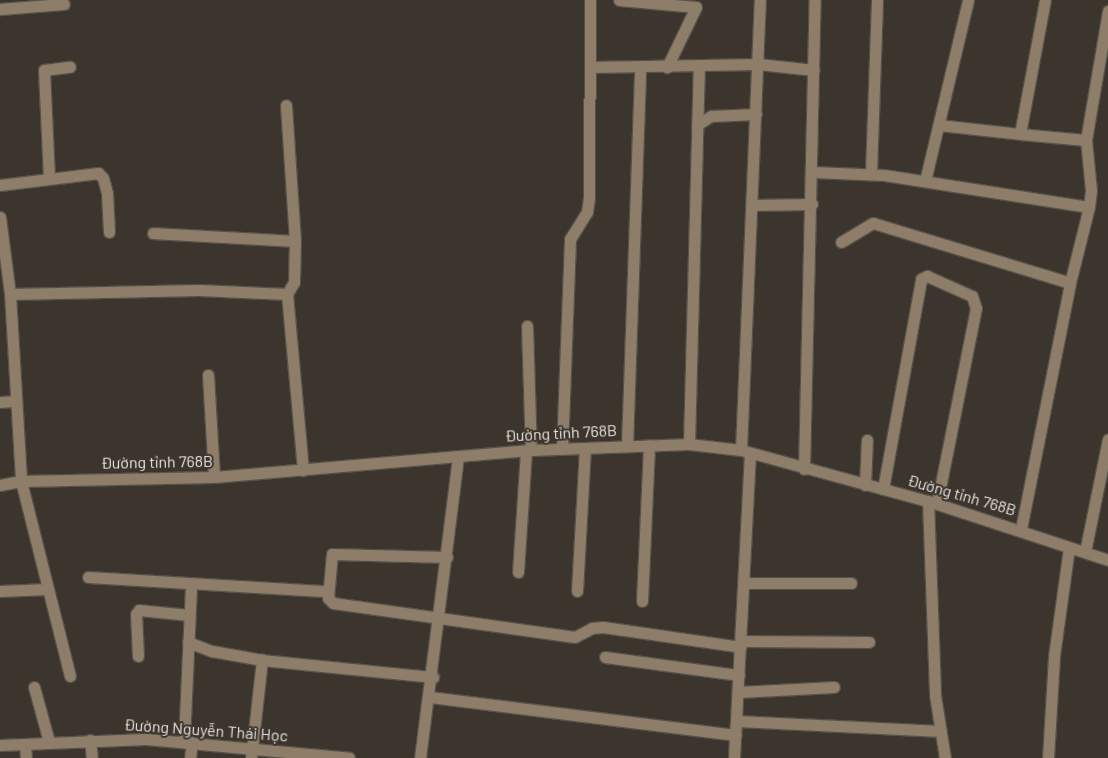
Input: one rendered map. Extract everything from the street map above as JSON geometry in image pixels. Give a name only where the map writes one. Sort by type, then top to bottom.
[{"type":"street","points":[[562,449],[570,239],[587,212],[589,198],[590,0]]},
{"type":"street","points":[[619,0],[696,3],[667,67]]},
{"type":"street","points":[[734,758],[744,583],[752,205],[760,0]]},
{"type":"street","points":[[804,469],[813,172],[815,0]]},
{"type":"street","points":[[871,173],[877,0]]},
{"type":"street","points":[[926,181],[968,0]]},
{"type":"street","points":[[1020,134],[1045,0]]},
{"type":"street","points":[[0,9],[64,4]]},
{"type":"street","points":[[1021,529],[1070,283],[1089,207],[1091,190],[1086,140],[1108,11]]},
{"type":"street","points":[[590,67],[758,64],[814,70]]},
{"type":"street","points":[[688,444],[699,65]]},
{"type":"street","points":[[626,446],[640,66]]},
{"type":"street","points":[[49,177],[44,70],[70,67]]},
{"type":"street","points":[[286,105],[296,241],[294,282],[288,294],[302,470]]},
{"type":"street","points":[[697,126],[711,116],[756,114]]},
{"type":"street","points":[[939,125],[1086,140]]},
{"type":"street","points":[[813,172],[871,173],[1089,207]]},
{"type":"street","points":[[0,185],[49,177],[98,173],[102,175],[107,193],[108,232]]},
{"type":"street","points":[[752,205],[812,204]]},
{"type":"street","points":[[0,217],[3,264],[10,294],[21,481],[70,676]]},
{"type":"street","points":[[841,242],[873,223],[1070,283]]},
{"type":"street","points":[[153,233],[296,241]]},
{"type":"street","points":[[883,489],[921,279],[927,276],[972,296],[976,308],[932,502],[935,695],[945,758]]},
{"type":"street","points":[[10,294],[199,290],[288,294]]},
{"type":"street","points":[[518,572],[528,451],[527,326]]},
{"type":"street","points":[[0,330],[12,330]]},
{"type":"street","points":[[208,375],[214,477]]},
{"type":"street","points":[[0,402],[16,401]]},
{"type":"street","points":[[1085,552],[1108,439]]},
{"type":"street","points":[[865,485],[867,440]]},
{"type":"street","name":"Đường tỉnh 768B","points":[[0,485],[21,481],[214,477],[528,451],[688,444],[746,452],[932,502],[1021,529],[1069,548],[1108,560]]},
{"type":"street","points":[[642,601],[649,445]]},
{"type":"street","points":[[577,590],[585,448]]},
{"type":"street","points":[[420,758],[430,697],[458,456]]},
{"type":"street","points":[[1048,758],[1054,656],[1069,548]]},
{"type":"street","points":[[446,557],[332,554],[327,591],[333,603],[575,637],[592,628],[603,626],[741,644],[870,642]]},
{"type":"street","points":[[88,576],[190,584],[327,591]]},
{"type":"street","points":[[744,583],[851,583]]},
{"type":"street","points":[[190,584],[188,642],[188,742],[190,758]]},
{"type":"street","points":[[0,591],[48,589]]},
{"type":"street","points":[[138,656],[138,612],[189,615]]},
{"type":"street","points":[[188,642],[212,651],[262,660],[432,677]]},
{"type":"street","points":[[605,657],[739,675]]},
{"type":"street","points":[[252,753],[262,660]]},
{"type":"street","points":[[34,687],[49,742]]},
{"type":"street","points":[[739,692],[834,687]]},
{"type":"street","points":[[430,697],[736,736]]},
{"type":"street","points":[[737,722],[941,730]]},
{"type":"street","points":[[90,740],[92,758]]},
{"type":"street","name":"Đường Nguyễn Thái Học","points":[[0,745],[90,740],[188,742],[252,753],[348,758]]},
{"type":"street","points":[[25,744],[26,758]]}]
